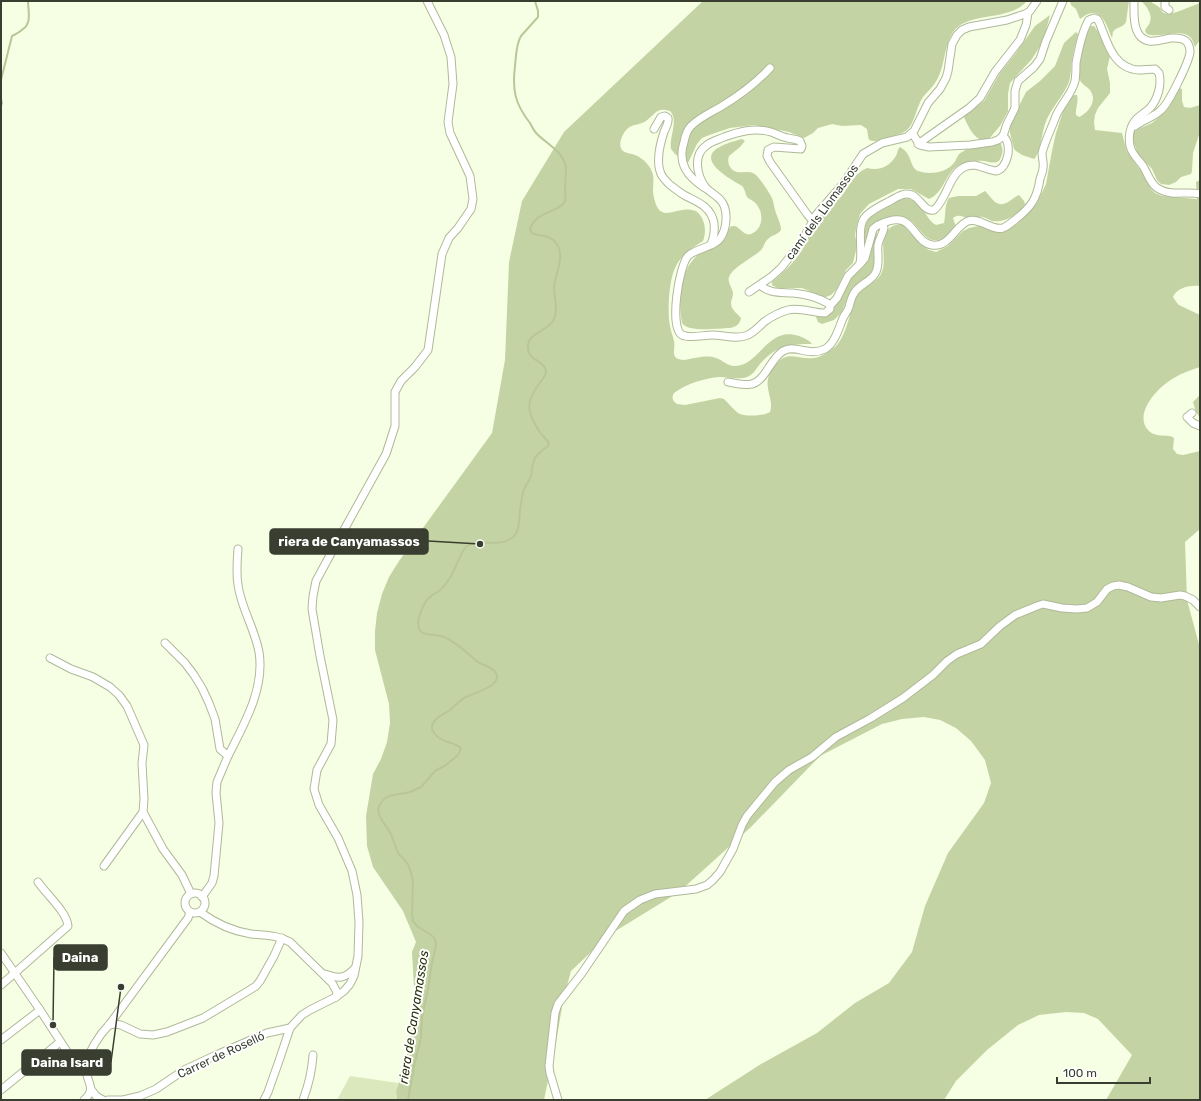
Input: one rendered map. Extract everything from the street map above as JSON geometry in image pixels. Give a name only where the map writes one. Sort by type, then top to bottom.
[{"type":"street","points":[[264,1100],[290,1028],[310,1010],[336,997],[344,991],[350,984],[357,967],[359,922],[352,871],[338,838],[319,805],[314,789],[317,770],[331,744],[333,720],[312,610],[316,581],[386,454],[395,426],[395,392],[401,381],[415,368],[428,350],[442,254],[449,238],[462,223],[471,209],[473,199],[470,176],[450,133],[448,122],[454,84],[451,58],[444,35],[427,1]]},
{"type":"street","points":[[918,144],[969,108],[980,98],[993,76],[1020,40],[1030,11],[1036,1]]},
{"type":"street","points":[[1040,1],[1030,11],[1007,20],[962,30],[957,35],[952,44],[946,78],[940,89],[928,103],[912,133],[918,144],[929,147],[958,146],[992,142],[1004,136],[1007,124],[1015,108],[1015,91],[1018,81],[1034,67],[1040,59],[1063,1]]},
{"type":"street","points":[[1131,130],[1143,120],[1158,112],[1165,105],[1184,67],[1190,50],[1188,43],[1181,39],[1176,38],[1154,41],[1142,38],[1135,24],[1134,1]]},
{"type":"street","points":[[1165,1],[1165,7],[1169,10]]},
{"type":"street","points":[[770,68],[747,89],[696,122],[688,131],[681,156],[683,164],[689,174],[698,183],[720,200],[725,210],[725,223],[722,236],[719,240],[689,255],[683,265],[676,311],[677,326],[679,332],[682,334],[690,336],[712,335],[744,337],[752,333],[769,319],[784,312],[797,309],[824,313],[829,310],[830,306],[837,298],[848,276],[865,258],[873,229],[878,225],[894,220],[902,220],[926,242],[931,245],[936,245],[942,244],[948,240],[959,226],[968,221],[974,220],[992,227],[1001,228],[1024,213],[1038,193],[1044,167],[1042,156],[1044,147],[1058,110],[1074,85],[1077,62],[1085,30],[1088,22],[1092,18],[1097,19],[1112,52],[1118,60],[1133,69],[1155,69],[1160,73],[1160,82],[1155,100],[1150,108],[1134,122],[1129,140],[1130,148],[1156,187],[1165,192],[1193,192],[1200,194]]},
{"type":"street","points":[[654,129],[661,117],[665,116],[668,118],[669,121],[664,132],[660,151],[659,160],[661,174],[665,180],[682,193],[702,204],[710,212],[714,230],[711,244]]},
{"type":"street","points":[[708,190],[700,177],[697,165],[699,154],[707,145],[732,135],[754,130],[767,131],[798,140],[802,144],[801,149],[774,147],[768,150],[767,156],[813,221]]},
{"type":"street","name":"camí dels Llomassos","points":[[749,292],[772,277],[781,268],[801,243],[819,211],[843,184],[863,154],[879,144],[904,138],[912,133]]},
{"type":"street","points":[[859,265],[861,253],[861,226],[866,216],[884,204],[904,194],[913,196],[927,209],[931,211],[934,210],[942,201],[951,180],[961,170],[973,165],[996,171],[1003,168],[1008,146],[1007,139],[1004,136]]},
{"type":"street","points":[[728,382],[747,384],[755,383],[776,357],[788,349],[793,348],[806,352],[814,352],[824,349],[830,345],[847,311],[854,292],[876,274],[878,265],[878,245],[884,228],[881,224]]},
{"type":"street","points":[[760,285],[765,290],[771,292],[803,294],[825,302],[830,306]]},
{"type":"street","points":[[1192,413],[1186,417],[1193,423],[1200,426]]},
{"type":"street","points":[[202,897],[212,883],[214,876],[219,823],[216,793],[217,782],[252,703],[257,690],[260,672],[259,652],[238,586],[236,568],[238,549]]},
{"type":"street","points":[[558,1100],[549,1066],[555,1013],[560,1000],[582,973],[620,916],[629,907],[640,900],[655,894],[696,889],[707,885],[713,880],[720,872],[734,849],[742,825],[747,816],[775,782],[783,775],[812,757],[836,737],[903,698],[957,654],[981,644],[1015,615],[1037,606],[1044,604],[1062,608],[1087,608],[1098,602],[1107,589],[1119,585],[1128,587],[1151,597],[1161,598],[1180,595],[1185,596],[1193,600],[1200,608]]},
{"type":"street","points":[[165,643],[185,663],[202,688],[215,719],[220,749],[228,756]]},
{"type":"street","points":[[50,658],[71,669],[93,677],[110,687],[119,695],[127,706],[144,745],[142,763],[144,799],[143,812],[104,866]]},
{"type":"street","points":[[143,812],[163,849],[182,875],[191,894]]},
{"type":"street","points":[[1,985],[68,926],[68,922],[57,905],[38,882]]},
{"type":"street","points":[[200,912],[205,903],[202,897],[197,894],[191,894],[185,901],[185,907],[190,912],[200,912],[213,921],[237,931],[270,935],[290,942],[297,947],[332,983],[337,992],[336,997]]},
{"type":"street","points":[[104,1100],[96,1096],[91,1089],[86,1067],[94,1046],[102,1032],[109,1025],[188,918],[190,912]]},
{"type":"street","points":[[109,1025],[118,1024],[140,1034],[159,1034],[195,1022],[256,986],[274,956],[282,938]]},
{"type":"street","points":[[1,952],[74,1061],[86,1067]]},
{"type":"street","points":[[323,974],[335,978],[343,977],[350,974],[357,967]]},
{"type":"street","points":[[122,1007],[123,1018],[128,1028]]},
{"type":"street","points":[[1,1040],[40,1010]]},
{"type":"street","name":"Carrer de Roselló","points":[[108,1100],[123,1100],[140,1096],[156,1089],[184,1070],[214,1056],[267,1033],[290,1028]]},
{"type":"street","points":[[1,1090],[60,1042]]},
{"type":"street","points":[[303,1100],[310,1079],[313,1055]]},
{"type":"street","points":[[84,1100],[88,1097],[91,1089]]},
{"type":"green space","points":[[703,1],[1027,1],[1019,8],[1010,12],[968,21],[953,32],[946,49],[938,78],[935,84],[923,97],[910,127],[903,132],[882,140],[869,140],[867,129],[861,125],[842,126],[832,124],[818,128],[804,138],[789,132],[754,125],[730,128],[702,138],[697,144],[688,163],[675,154],[671,149],[674,119],[670,111],[662,110],[656,112],[646,121],[631,126],[627,129],[623,134],[620,143],[621,149],[624,152],[634,154],[641,158],[650,168],[653,177],[655,202],[658,209],[664,213],[681,210],[696,211],[701,217],[704,225],[705,233],[703,241],[681,258],[676,266],[672,278],[669,295],[669,312],[670,326],[674,341],[674,353],[676,358],[683,360],[712,357],[736,366],[744,364],[779,336],[788,334],[799,336],[808,340],[812,344],[783,347],[777,350],[766,358],[753,373],[747,377],[720,377],[690,384],[674,393],[673,399],[677,404],[685,405],[720,398],[724,399],[738,413],[741,414],[759,415],[770,412],[771,401],[768,386],[769,374],[783,358],[792,356],[814,358],[825,354],[835,347],[846,327],[855,297],[881,275],[884,262],[883,242],[888,230],[893,226],[902,224],[920,244],[929,250],[936,252],[948,246],[963,231],[969,228],[979,226],[1005,231],[1023,219],[1037,203],[1046,184],[1056,133],[1065,105],[1074,95],[1077,95],[1078,100],[1076,115],[1079,117],[1086,113],[1091,106],[1093,98],[1092,94],[1080,80],[1079,68],[1081,52],[1091,26],[1094,26],[1100,34],[1110,56],[1107,69],[1110,83],[1110,93],[1098,108],[1095,115],[1095,130],[1122,133],[1127,152],[1155,193],[1162,196],[1197,199],[1196,182],[1200,180],[1200,286],[1189,286],[1181,289],[1173,297],[1179,305],[1200,315],[1200,367],[1177,376],[1155,393],[1146,408],[1144,423],[1151,433],[1174,438],[1173,449],[1177,454],[1183,455],[1200,451],[1200,529],[1185,542],[1187,600],[1200,648],[1200,1100],[1106,1100],[1132,1055],[1098,1019],[1084,1013],[1066,1012],[1039,1015],[1018,1025],[987,1050],[956,1081],[944,1100],[705,1100],[761,1064],[817,1033],[855,1003],[889,983],[912,952],[925,906],[948,853],[984,803],[991,783],[985,760],[971,741],[956,728],[940,720],[924,717],[902,719],[882,724],[820,756],[751,827],[679,892],[609,935],[571,971],[563,1001],[544,1100],[397,1100],[396,1091],[406,1060],[415,1005],[412,952],[416,942],[403,911],[373,867],[367,846],[366,816],[373,774],[381,759],[387,742],[390,723],[389,704],[375,650],[377,613],[382,594],[389,577],[399,561],[492,433],[505,360],[509,262],[522,201],[564,132]]},
{"type":"green space","points":[[1070,1],[1129,1],[1126,22],[1114,30],[1112,38],[1107,25],[1098,14],[1087,14],[1080,19],[1076,9],[1071,5]]},
{"type":"green space","points":[[1141,1],[1150,1],[1167,14],[1200,3],[1200,40],[1195,47],[1191,38],[1182,33],[1157,35],[1147,34],[1145,31],[1150,23],[1151,16]]},
{"type":"green space","points":[[1050,15],[1044,38],[1037,51],[1032,59],[1010,83],[1008,94],[1008,111],[1000,126],[988,140],[979,139],[971,130],[964,117],[984,101],[1000,73],[1035,26]]},
{"type":"green space","points":[[1076,32],[1078,34],[1072,57],[1069,82],[1047,119],[1036,156],[1034,159],[1022,155],[1014,149],[1010,133],[1010,124],[1026,92],[1055,66],[1064,43]]},
{"type":"green space","points":[[1179,88],[1182,89],[1182,101],[1184,107],[1190,108],[1200,105],[1200,132],[1193,153],[1191,174],[1181,177],[1176,182],[1169,185],[1161,184],[1157,180],[1152,169],[1138,154],[1132,138],[1133,133],[1136,130],[1152,123],[1164,113],[1171,104]]},
{"type":"green space","points":[[742,139],[745,141],[729,156],[729,165],[732,169],[738,172],[753,173],[760,180],[772,198],[781,230],[768,239],[761,250],[734,270],[729,277],[733,294],[731,305],[733,310],[741,318],[739,324],[730,328],[690,328],[682,323],[680,305],[680,295],[687,268],[699,254],[723,242],[730,227],[736,226],[745,233],[751,234],[758,229],[760,225],[761,213],[755,202],[747,197],[742,186],[720,172],[712,161],[711,156],[714,151],[727,144]]},
{"type":"green space","points":[[998,143],[1001,144],[1002,149],[1002,155],[999,161],[993,163],[975,161],[959,165],[954,169],[938,192],[929,199],[911,189],[898,189],[869,204],[860,214],[857,224],[855,235],[857,246],[853,263],[846,270],[836,290],[831,295],[826,297],[802,288],[777,288],[772,285],[772,282],[798,256],[816,221],[843,194],[853,179],[863,170],[867,168],[876,169],[887,165],[896,156],[900,147],[907,153],[915,169],[922,172],[937,172],[950,167],[959,154],[966,150]]},
{"type":"green space","points":[[985,191],[996,203],[999,204],[1006,203],[1019,195],[1025,204],[1016,214],[1002,221],[992,221],[984,217],[967,218],[957,216],[953,218],[956,227],[946,236],[938,240],[928,238],[910,220],[904,217],[894,217],[880,222],[864,240],[865,225],[869,218],[878,210],[895,201],[904,198],[915,201],[936,225],[944,223],[947,201],[949,198],[958,196],[976,196]]},
{"type":"green space","points":[[877,232],[875,264],[873,271],[853,289],[848,296],[842,312],[834,320],[822,324],[818,322],[816,317],[835,306],[849,280],[864,266],[869,258],[874,237]]},
{"type":"green space","points":[[1200,395],[1200,418],[1196,412],[1193,402]]},
{"type":"green space","points":[[350,1076],[398,1083],[396,1091],[397,1100],[337,1100]]},
{"type":"waterway","points":[[1,80],[12,36],[22,30],[28,23],[28,1]]},
{"type":"waterway","name":"riera de Canyamassos","points":[[408,1100],[421,1037],[422,1017],[436,945],[435,939],[417,926],[413,921],[413,881],[411,873],[408,864],[398,853],[391,834],[380,817],[378,810],[384,799],[389,796],[410,792],[421,787],[435,771],[446,765],[458,755],[461,748],[440,739],[434,733],[432,726],[433,723],[438,717],[450,710],[464,698],[490,686],[494,683],[497,676],[492,669],[478,662],[448,639],[442,636],[423,633],[419,627],[419,618],[427,601],[431,596],[440,590],[450,578],[467,546],[478,543],[503,542],[514,536],[519,524],[523,492],[531,476],[534,460],[538,454],[548,446],[549,443],[539,431],[530,413],[529,408],[531,397],[544,377],[546,371],[545,367],[530,354],[528,345],[532,337],[547,327],[555,317],[556,309],[554,287],[560,254],[559,248],[554,240],[532,233],[530,229],[533,223],[542,215],[563,205],[565,201],[566,168],[565,162],[559,153],[534,130],[521,109],[514,90],[517,47],[521,36],[538,17],[535,1]]},
{"type":"waterway","points":[[1,99],[1,106]]},
{"type":"place","name":"riera de Canyamassos","points":[[480,544]]},
{"type":"place","name":"Daina Isard","points":[[121,987]]},
{"type":"place","name":"Daina","points":[[53,1025]]}]
